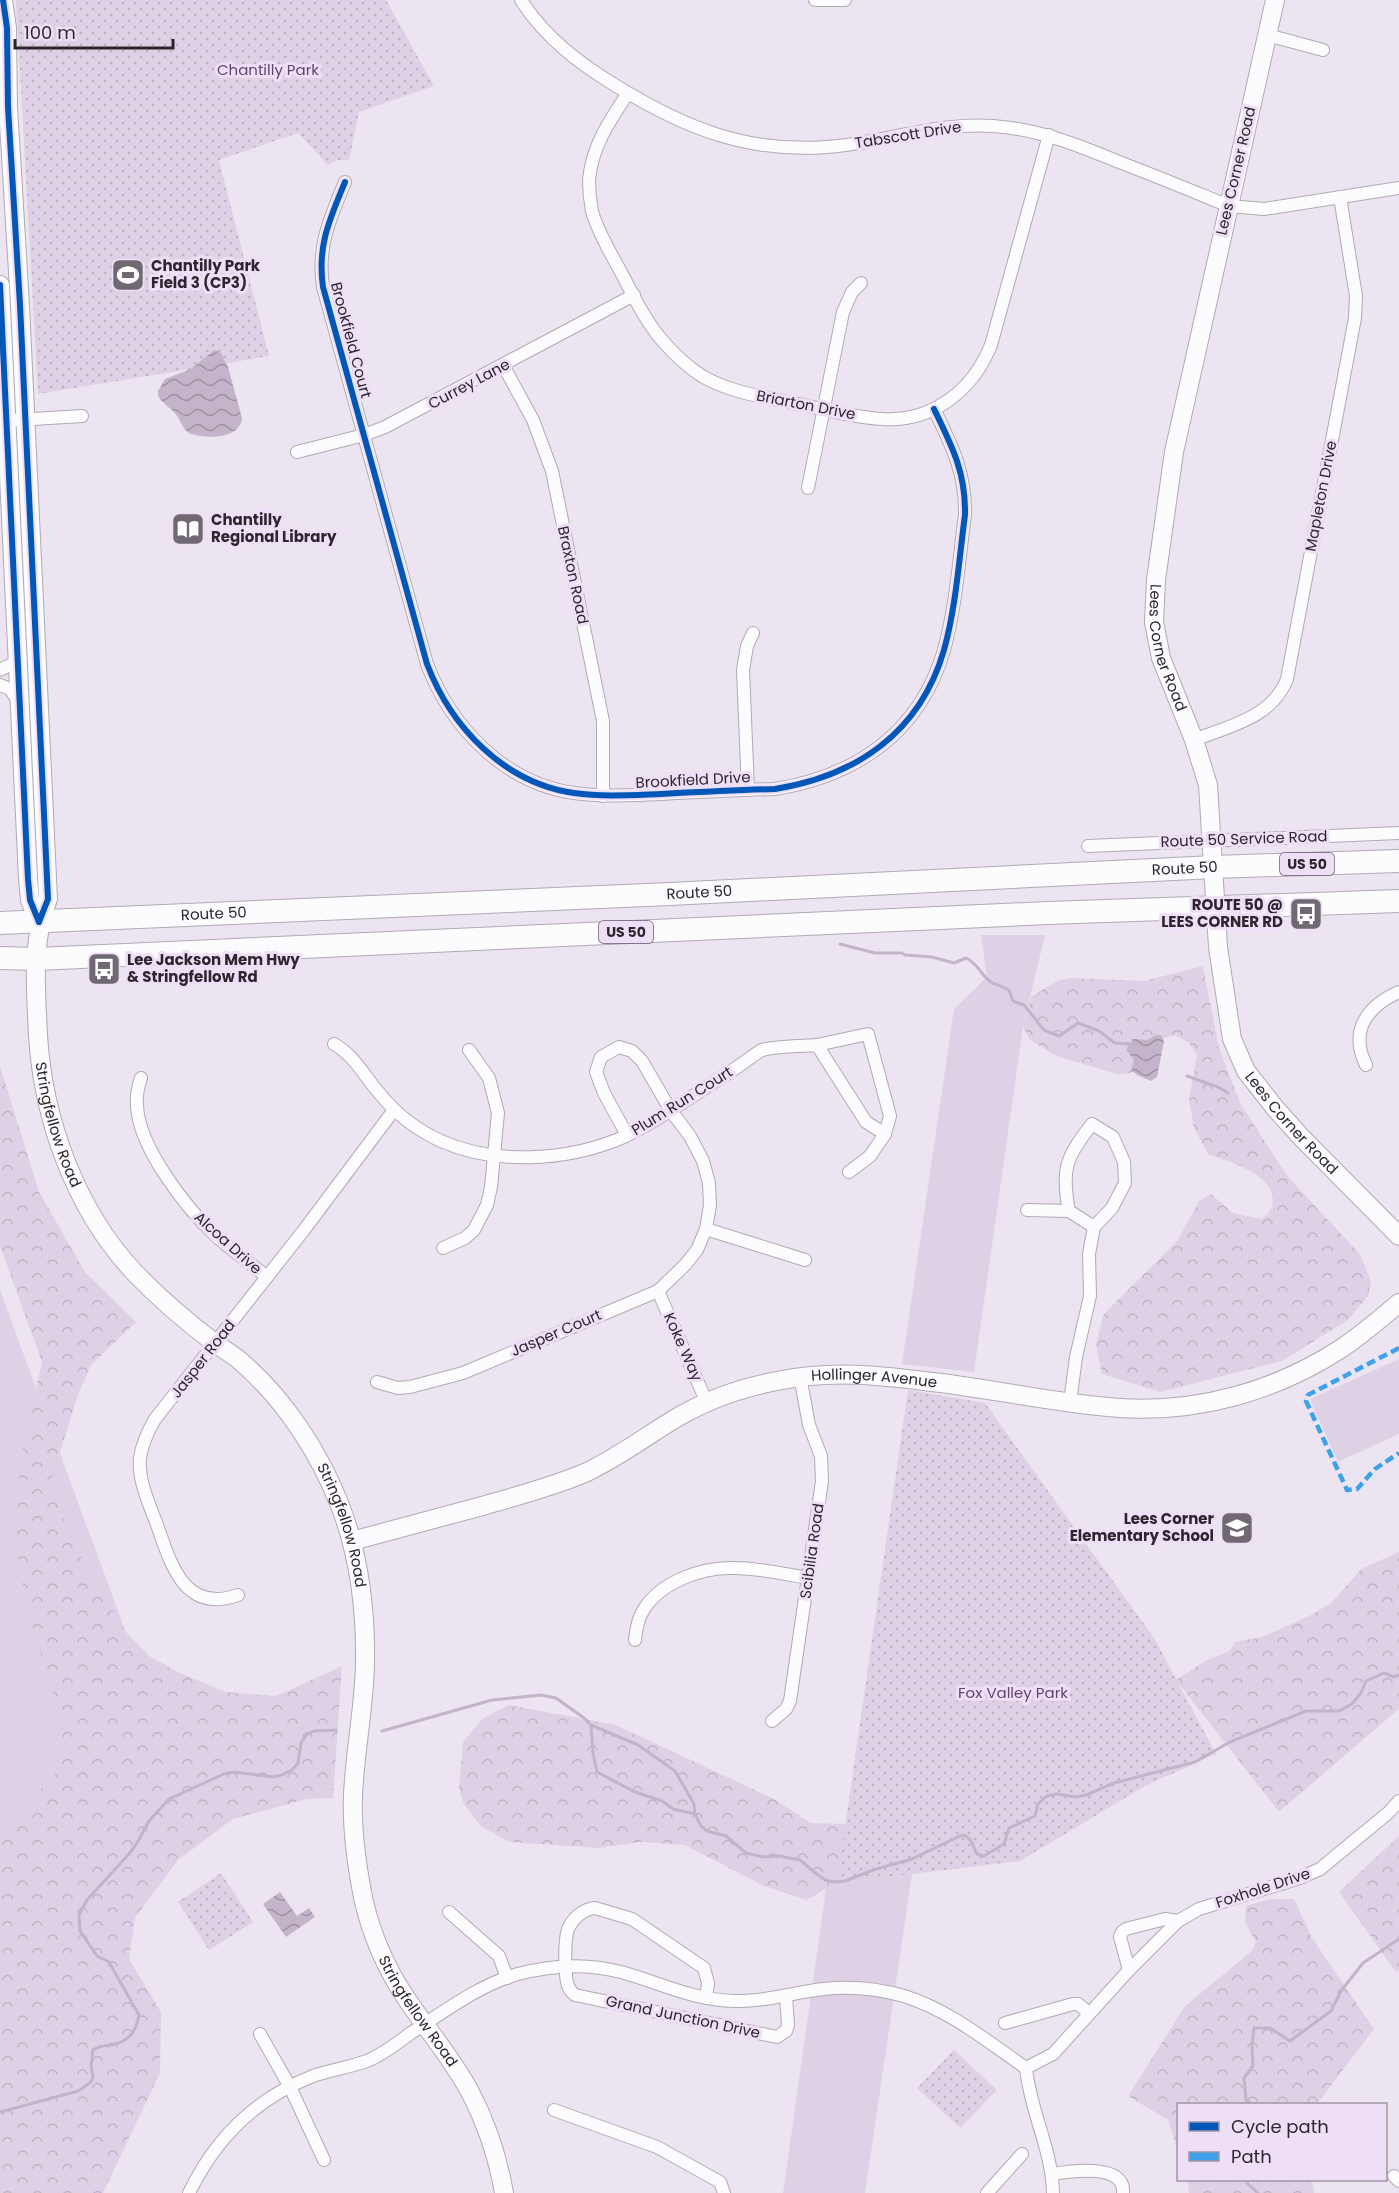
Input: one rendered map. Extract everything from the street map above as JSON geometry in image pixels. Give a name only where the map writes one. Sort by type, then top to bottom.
[{"type":"highway","name":"Route 50","points":[[0,924],[1214,867],[1399,861]]},
{"type":"highway","name":"US 50","points":[[0,958],[37,959],[1036,913],[1399,901]]},
{"type":"main road","name":"Stringfellow Road","points":[[3,0],[7,28],[8,107],[48,899],[39,922],[38,1034],[50,1109],[66,1164],[95,1220],[132,1270],[215,1343],[242,1362],[264,1384],[296,1424],[328,1478],[352,1541],[360,1583],[365,1636],[363,1690],[354,1780],[358,1869],[374,1939],[394,1978],[469,2090],[497,2163],[504,2193]]},
{"type":"main road","name":"Lees Corner Road","points":[[1275,0],[1174,452],[1154,602],[1154,622],[1161,658],[1194,740],[1208,785],[1221,970],[1232,1039],[1246,1071],[1301,1137],[1399,1236]]},
{"type":"main road","name":"Stringfellow Road","points":[[0,285],[3,420],[28,879],[30,900],[39,922]]},
{"type":"main road","name":"Hollinger Avenue","points":[[352,1541],[557,1484],[615,1457],[670,1422],[707,1403],[751,1387],[800,1377],[867,1374],[1121,1408],[1197,1404],[1236,1396],[1280,1381],[1312,1366],[1362,1334],[1399,1303]]},
{"type":"street","name":"Tabscott Drive","points":[[521,0],[540,26],[574,58],[674,119],[727,139],[783,148],[829,147],[939,127],[969,125],[1025,129],[1049,135],[1228,206],[1264,209],[1399,188]]},
{"type":"street","points":[[815,0],[845,0]]},
{"type":"street","points":[[1267,35],[1323,50]]},
{"type":"street","name":"Briarton Drive","points":[[628,93],[603,132],[595,150],[589,194],[592,213],[599,230],[660,338],[675,354],[702,375],[729,389],[824,409],[886,419],[911,416],[934,409],[967,386],[977,373],[988,352],[1049,135]]},
{"type":"street","name":"Brookfield Court","points":[[345,182],[323,237],[321,271],[323,287],[364,435]]},
{"type":"street","name":"Mapleton Drive","points":[[1194,740],[1265,710],[1278,696],[1287,679],[1355,318],[1356,296],[1340,197]]},
{"type":"street","points":[[808,488],[843,312],[852,292],[861,283]]},
{"type":"street","name":"Currey Lane","points":[[297,452],[364,435],[410,416],[634,295]]},
{"type":"street","name":"Braxton Road","points":[[503,365],[533,420],[552,471],[603,721],[603,796]]},
{"type":"street","name":"Brookfield Drive","points":[[364,435],[427,664],[438,691],[453,716],[479,745],[498,761],[517,772],[559,789],[603,796],[748,790],[800,785],[825,778],[851,766],[876,750],[902,726],[927,691],[937,671],[949,628],[965,515],[965,499],[961,469],[934,409]]},
{"type":"street","points":[[3,420],[81,416]]},
{"type":"street","points":[[748,790],[743,670],[747,646],[753,633]]},
{"type":"street","points":[[0,670],[14,663],[17,650]]},
{"type":"street","points":[[0,685],[13,691],[20,711]]},
{"type":"street","name":"Route 50 Service Road","points":[[1088,846],[1399,833]]},
{"type":"street","points":[[1366,1065],[1359,1046],[1359,1034],[1363,1023],[1378,1005],[1399,992]]},
{"type":"street","name":"Plum Run Court","points":[[334,1044],[345,1050],[355,1060],[380,1095],[394,1110],[421,1130],[440,1140],[474,1151],[519,1157],[594,1148],[627,1135],[671,1111],[763,1050],[817,1045],[868,1034],[890,1116],[885,1134]]},
{"type":"street","points":[[817,1045],[866,1122],[885,1134],[870,1156],[849,1172]]},
{"type":"street","name":"Jasper Court","points":[[377,1382],[398,1388],[410,1387],[463,1373],[658,1290],[685,1265],[697,1250],[706,1229],[710,1205],[709,1183],[703,1161],[690,1136],[671,1111],[642,1061],[632,1051],[619,1047],[602,1057],[596,1072],[604,1093],[627,1135]]},
{"type":"street","points":[[443,1248],[465,1238],[480,1220],[491,1187],[498,1113],[489,1078],[469,1050]]},
{"type":"street","name":"Alcoa Drive","points":[[141,1078],[136,1105],[138,1119],[166,1177],[199,1219],[267,1277]]},
{"type":"street","name":"Jasper Road","points":[[238,1595],[217,1599],[207,1598],[188,1588],[179,1579],[171,1564],[147,1498],[140,1469],[143,1445],[149,1430],[394,1110]]},
{"type":"street","points":[[1069,1211],[1064,1184],[1067,1161],[1092,1124],[1113,1137],[1124,1161],[1125,1183],[1112,1208],[1094,1227],[1089,1254],[1090,1296],[1076,1357],[1070,1402]]},
{"type":"street","points":[[1027,1210],[1069,1211],[1094,1227]]},
{"type":"street","points":[[706,1229],[805,1260]]},
{"type":"street","name":"Koke Way","points":[[658,1290],[707,1403]]},
{"type":"street","name":"Scibilia Road","points":[[772,1721],[786,1709],[790,1701],[823,1468],[821,1456],[809,1425],[800,1377]]},
{"type":"street","points":[[634,1640],[645,1606],[669,1586],[687,1576],[706,1571],[735,1568],[808,1578]]},
{"type":"street","name":"Foxhole Drive","points":[[1026,2068],[1053,2054],[1129,1970],[1178,1921],[1199,1909],[1300,1878],[1320,1869],[1388,1813],[1399,1801]]},
{"type":"street","points":[[566,1966],[569,1926],[582,1912],[595,1908],[632,1919],[704,1968],[708,1983],[706,1998]]},
{"type":"street","points":[[449,1912],[499,1956],[507,1978]]},
{"type":"street","name":"Foxhole Drive","points":[[1129,1970],[1120,1938],[1122,1932],[1165,1919],[1178,1921]]},
{"type":"street","points":[[189,2193],[203,2167],[229,2131],[256,2107],[290,2087],[327,2071],[367,2061],[387,2051],[477,1991],[507,1978],[547,1968],[566,1966],[622,1972],[682,1993],[706,1998],[737,2001],[844,1988],[884,1991],[939,2010],[1026,2068],[1032,2102],[1044,2135],[1053,2174],[1053,2193]]},
{"type":"street","name":"Grand Junction Drive","points":[[566,1966],[568,1986],[575,1995],[777,2037],[786,2031],[788,2025],[786,1996]]},
{"type":"street","points":[[1005,2023],[1073,2004],[1078,2004],[1089,2013]]},
{"type":"street","points":[[260,2034],[290,2087],[324,2160]]},
{"type":"street","points":[[554,2110],[657,2147],[720,2182],[724,2193]]},
{"type":"street","points":[[990,2192],[1022,2154]]},
{"type":"street","points":[[1053,2174],[1076,2170],[1113,2174],[1120,2180],[1123,2193]]},
{"type":"green space","name":"Chantilly Park","points":[[16,0],[386,0],[434,86],[359,112],[349,160],[337,160],[328,165],[298,133],[219,160],[269,356],[38,394]]},
{"type":"green space","points":[[981,935],[1045,935],[1023,1027],[974,1372],[902,1364],[954,1009],[987,977]]},
{"type":"green space","points":[[1203,966],[1219,1048],[1240,1103],[1288,1177],[1360,1254],[1371,1281],[1368,1296],[1348,1320],[1282,1361],[1160,1392],[1102,1374],[1096,1345],[1103,1315],[1177,1241],[1199,1201],[1211,1194],[1233,1213],[1262,1219],[1271,1208],[1273,1197],[1269,1187],[1252,1172],[1208,1154],[1194,1128],[1189,1099],[1197,1055],[1189,1043],[1175,1035],[1161,1039],[1145,1065],[1132,1073],[1117,1074],[1056,1056],[1030,1040],[1023,1027],[1031,997],[1055,982],[1070,978],[1144,981]]},
{"type":"green space","points":[[0,1066],[39,1192],[85,1272],[136,1322],[91,1365],[77,1398],[49,1487],[83,1561],[126,1632],[149,1656],[180,1673],[226,1692],[276,1696],[342,1666],[333,1798],[307,1799],[233,1819],[178,1860],[135,1918],[129,1959],[161,2012],[160,2073],[103,2193],[0,2193],[0,1833],[57,1772],[58,1708],[26,1607],[14,1533],[21,1457],[42,1362],[0,1246]]},
{"type":"green space","points":[[0,1290],[172,1758],[0,1872]]},
{"type":"green space","points":[[1399,1359],[1399,1434],[1338,1462],[1310,1399]]},
{"type":"green space","name":"Fox Valley Park","points":[[908,1390],[985,1403],[1156,1641],[1216,1754],[1145,1786],[1020,1861],[837,1883]]},
{"type":"green space","points":[[1399,1552],[1399,1709],[1279,1812],[1176,1680],[1205,1661],[1229,1651],[1235,1642],[1262,1637],[1309,1616],[1331,1603],[1361,1569]]},
{"type":"green space","points":[[509,1705],[616,1725],[772,1798],[811,1823],[848,1824],[837,1883],[806,1900],[764,1886],[685,1845],[640,1842],[598,1848],[509,1842],[481,1826],[463,1803],[459,1788],[463,1742],[482,1719]]},
{"type":"green space","points":[[1399,1836],[1399,1970],[1396,1972],[1339,1892]]},
{"type":"green space","points":[[221,1873],[253,1922],[209,1950],[178,1902]]},
{"type":"green space","points":[[912,1874],[865,2193],[783,2193],[826,1889],[837,1883]]},
{"type":"green space","points":[[1270,1899],[1294,1899],[1312,1938],[1374,2029],[1318,2103],[1177,2103],[1177,2149],[1168,2120],[1128,2096],[1185,2006],[1252,1951],[1256,1942],[1245,1922],[1246,1906]]},
{"type":"green space","points":[[954,2050],[997,2090],[960,2128],[917,2088]]},
{"type":"green space","points":[[1188,2181],[1312,2181],[1314,2193],[1189,2193]]},
{"type":"water","points":[[214,350],[221,353],[228,367],[242,418],[236,430],[229,434],[214,437],[198,436],[186,430],[176,415],[160,399],[158,391],[165,379],[191,369]]},
{"type":"water","points":[[1161,1035],[1164,1041],[1157,1077],[1151,1081],[1137,1075],[1131,1069],[1134,1060],[1126,1050],[1133,1039],[1147,1040]]},
{"type":"water","points":[[280,1892],[297,1916],[309,1908],[315,1917],[286,1937],[263,1904]]},
{"type":"waterway","points":[[840,944],[875,953],[902,953],[954,963],[966,958],[994,984]]},
{"type":"waterway","points":[[996,984],[1009,990],[1013,1001],[1024,1005],[1044,1030],[1059,1036],[1078,1023],[1099,1031],[1115,1043],[1129,1044]]},
{"type":"waterway","points":[[1187,1076],[1228,1093]]},
{"type":"waterway","points":[[382,1731],[492,1700],[541,1695],[556,1698],[591,1725],[638,1745],[675,1771],[694,1804],[695,1814],[701,1826],[707,1831],[726,1836],[746,1853],[800,1860],[825,1880],[834,1882],[845,1881],[912,1859],[965,1835],[971,1841],[977,1854],[984,1856],[1004,1844],[1009,1828],[1035,1816],[1038,1804],[1047,1796],[1086,1795],[1114,1783],[1195,1762],[1230,1742],[1306,1711],[1339,1711],[1352,1704],[1361,1693],[1366,1681],[1384,1673],[1394,1677],[1399,1675]]},
{"type":"waterway","points":[[591,1726],[597,1772],[635,1792],[662,1801],[673,1809],[695,1814]]},
{"type":"waterway","points":[[0,2112],[78,2091],[90,2083],[93,2078],[91,2065],[93,2050],[100,2046],[123,2041],[134,2030],[139,2015],[109,1962],[97,1956],[80,1931],[79,1915],[87,1900],[129,1854],[149,1821],[169,1799],[224,1774],[234,1772],[273,1777],[282,1775],[292,1770],[298,1763],[301,1743],[306,1735],[314,1731],[336,1730]]},
{"type":"waterway","points":[[1250,2103],[1246,2100],[1244,2078],[1253,2066],[1254,2028],[1270,2028],[1290,2041],[1331,2011],[1341,1991],[1363,1963],[1399,1939]]},
{"type":"waterway","points":[[1246,2181],[1258,2193]]},
{"type":"marked path","points":[[1399,1348],[1308,1395],[1306,1401],[1347,1490],[1357,1489],[1375,1469],[1399,1453]]},
{"type":"cycle path","points":[[3,0],[7,28],[8,107],[20,305],[48,899],[39,922]]},
{"type":"cycle path","points":[[345,182],[323,245],[323,287],[427,664],[450,709],[483,748],[503,764],[549,787],[574,793],[607,795],[775,789],[805,783],[858,761],[881,746],[901,727],[919,705],[933,679],[944,650],[954,600],[965,515],[963,486],[957,460],[934,409]]},
{"type":"cycle path","points":[[0,285],[28,879],[30,900],[39,922]]},
{"type":"place","name":"Chantilly Park Field 3 (CP3)","points":[[128,275]]},
{"type":"place","name":"Chantilly Regional Library","points":[[188,529]]},
{"type":"place","name":"ROUTE 50 @ LEES CORNER RD","points":[[1306,914]]},
{"type":"place","name":"Lee Jackson Mem Hwy & Stringfellow Rd","points":[[104,969]]},
{"type":"place","name":"Lees Corner Elementary School","points":[[1237,1528]]}]
